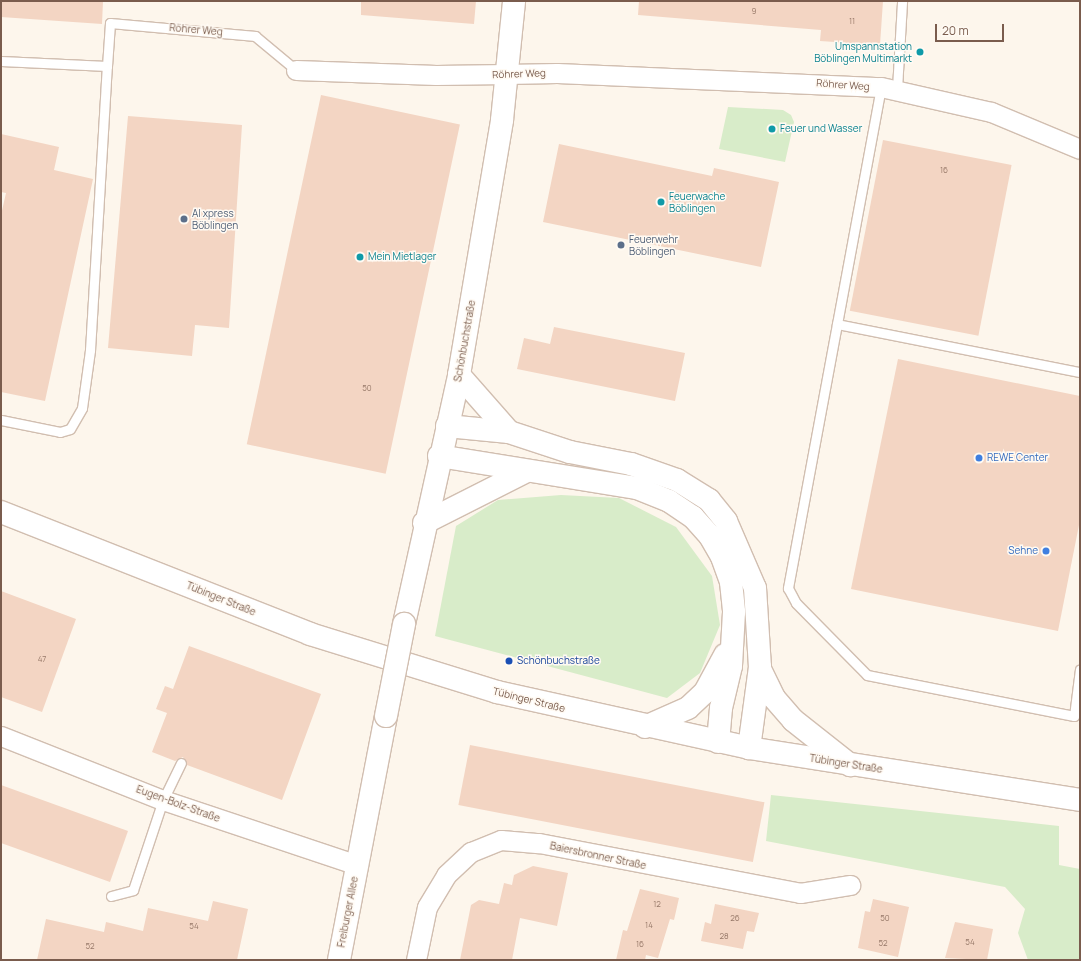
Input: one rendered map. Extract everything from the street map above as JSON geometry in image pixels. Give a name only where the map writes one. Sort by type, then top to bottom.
[{"type":"main road","name":"Schönbuchstraße","points":[[357,865],[424,523],[459,375],[507,75],[514,1]]},
{"type":"main road","points":[[459,375],[509,432]]},
{"type":"main road","points":[[447,426],[509,432],[570,452],[644,469],[677,480],[709,500],[726,521],[755,588],[760,629],[760,667],[758,702],[749,748]]},
{"type":"main road","points":[[439,456],[525,472],[637,488],[669,501],[693,517],[713,542],[731,582],[734,612],[732,644],[718,742]]},
{"type":"main road","points":[[424,523],[525,472]]},
{"type":"main road","name":"Tübinger Straße","points":[[1,512],[339,644],[497,692],[645,728],[749,748],[852,766],[1080,800]]},
{"type":"main road","points":[[645,728],[688,708],[705,692],[732,644]]},
{"type":"main road","points":[[760,667],[774,698],[793,720],[852,766]]},
{"type":"main road","name":"Freiburger Allee","points":[[339,960],[357,865]]},
{"type":"street","name":"Röhrer Weg","points":[[296,70],[507,75],[557,73],[889,88],[990,112],[1080,149]]},
{"type":"street","name":"Eugen-Bolz-Straße","points":[[1,736],[163,800],[357,865]]},
{"type":"street","name":"Baiersbronner Straße","points":[[416,960],[427,907],[446,875],[472,852],[501,840],[539,844],[800,893],[850,885]]},
{"type":"lane","points":[[902,1],[889,88],[837,324],[788,588],[796,602],[867,675],[1074,716],[1080,669]]},
{"type":"lane","name":"Röhrer Weg","points":[[107,66],[110,23],[255,36],[296,70]]},
{"type":"lane","points":[[1,61],[107,66],[90,350],[82,408],[70,429],[60,432],[1,420]]},
{"type":"lane","points":[[837,324],[1080,372]]},
{"type":"lane","points":[[111,896],[133,890],[163,800],[181,763]]},
{"type":"green space","points":[[728,107],[783,110],[791,115],[794,122],[785,162],[719,149]]},
{"type":"green space","points":[[561,495],[619,498],[676,527],[712,576],[720,625],[700,673],[667,698],[435,636],[456,526],[498,500]]},
{"type":"green space","points":[[771,795],[1059,826],[1059,865],[1080,869],[1080,960],[1028,960],[1018,933],[1025,909],[1005,887],[766,841]]},
{"type":"building","points":[[1,1],[103,1],[102,24],[1,17]]},
{"type":"building","points":[[361,1],[476,1],[474,24],[361,15]]},
{"type":"building","points":[[639,1],[883,1],[880,45],[820,41],[821,30],[638,15]]},
{"type":"building","name":"Mein Mietlager","points":[[321,95],[460,125],[386,474],[247,444]]},
{"type":"building","points":[[128,116],[242,125],[229,328],[195,325],[192,356],[108,348]]},
{"type":"building","points":[[1,134],[59,147],[54,170],[93,179],[45,401],[1,392],[1,215],[6,193],[1,192]]},
{"type":"building","points":[[883,140],[1012,165],[978,336],[850,311]]},
{"type":"building","name":"Feuerwache Böblingen","points":[[559,144],[712,176],[714,168],[779,182],[761,267],[543,222]]},
{"type":"building","points":[[554,327],[685,353],[675,401],[517,369],[524,338],[550,344]]},
{"type":"building","name":"REWE Center","points":[[898,359],[1080,396],[1080,520],[1058,631],[851,589]]},
{"type":"building","points":[[1,591],[76,619],[42,712],[1,697]]},
{"type":"building","points":[[189,646],[321,694],[282,800],[187,765],[183,757],[175,761],[152,752],[167,713],[156,709],[165,686],[173,689]]},
{"type":"building","points":[[470,745],[764,802],[753,862],[458,805]]},
{"type":"building","points":[[1,785],[128,831],[110,882],[1,843]]},
{"type":"building","points":[[533,866],[568,873],[557,926],[520,918],[512,960],[460,960],[471,905],[479,900],[499,904],[504,883],[512,885],[514,875]]},
{"type":"building","points":[[640,889],[679,898],[674,920],[670,919],[658,958],[646,955],[645,960],[616,960],[623,930],[627,931]]},
{"type":"building","points":[[873,899],[909,907],[898,957],[858,948],[865,911],[870,912]]},
{"type":"building","points":[[213,901],[248,909],[237,960],[37,960],[46,919],[104,932],[106,922],[143,931],[148,908],[208,921]]},
{"type":"building","points":[[715,904],[759,913],[754,932],[747,931],[743,949],[701,941],[705,922],[711,924]]},
{"type":"building","points":[[955,922],[993,929],[987,960],[945,958]]},
{"type":"place","name":"Umspannstation Böblingen Multimarkt","points":[[920,52]]},
{"type":"place","name":"Feuer und Wasser","points":[[772,129]]},
{"type":"place","name":"Feuerwache Böblingen","points":[[661,202]]},
{"type":"place","name":"AI xpress Böblingen","points":[[184,219]]},
{"type":"place","name":"Feuerwehr Böblingen","points":[[621,245]]},
{"type":"place","name":"Mein Mietlager","points":[[360,257]]},
{"type":"place","name":"REWE Center","points":[[979,458]]},
{"type":"place","name":"Sehne","points":[[1046,551]]},
{"type":"place","name":"Schönbuchstraße","points":[[509,661]]}]
